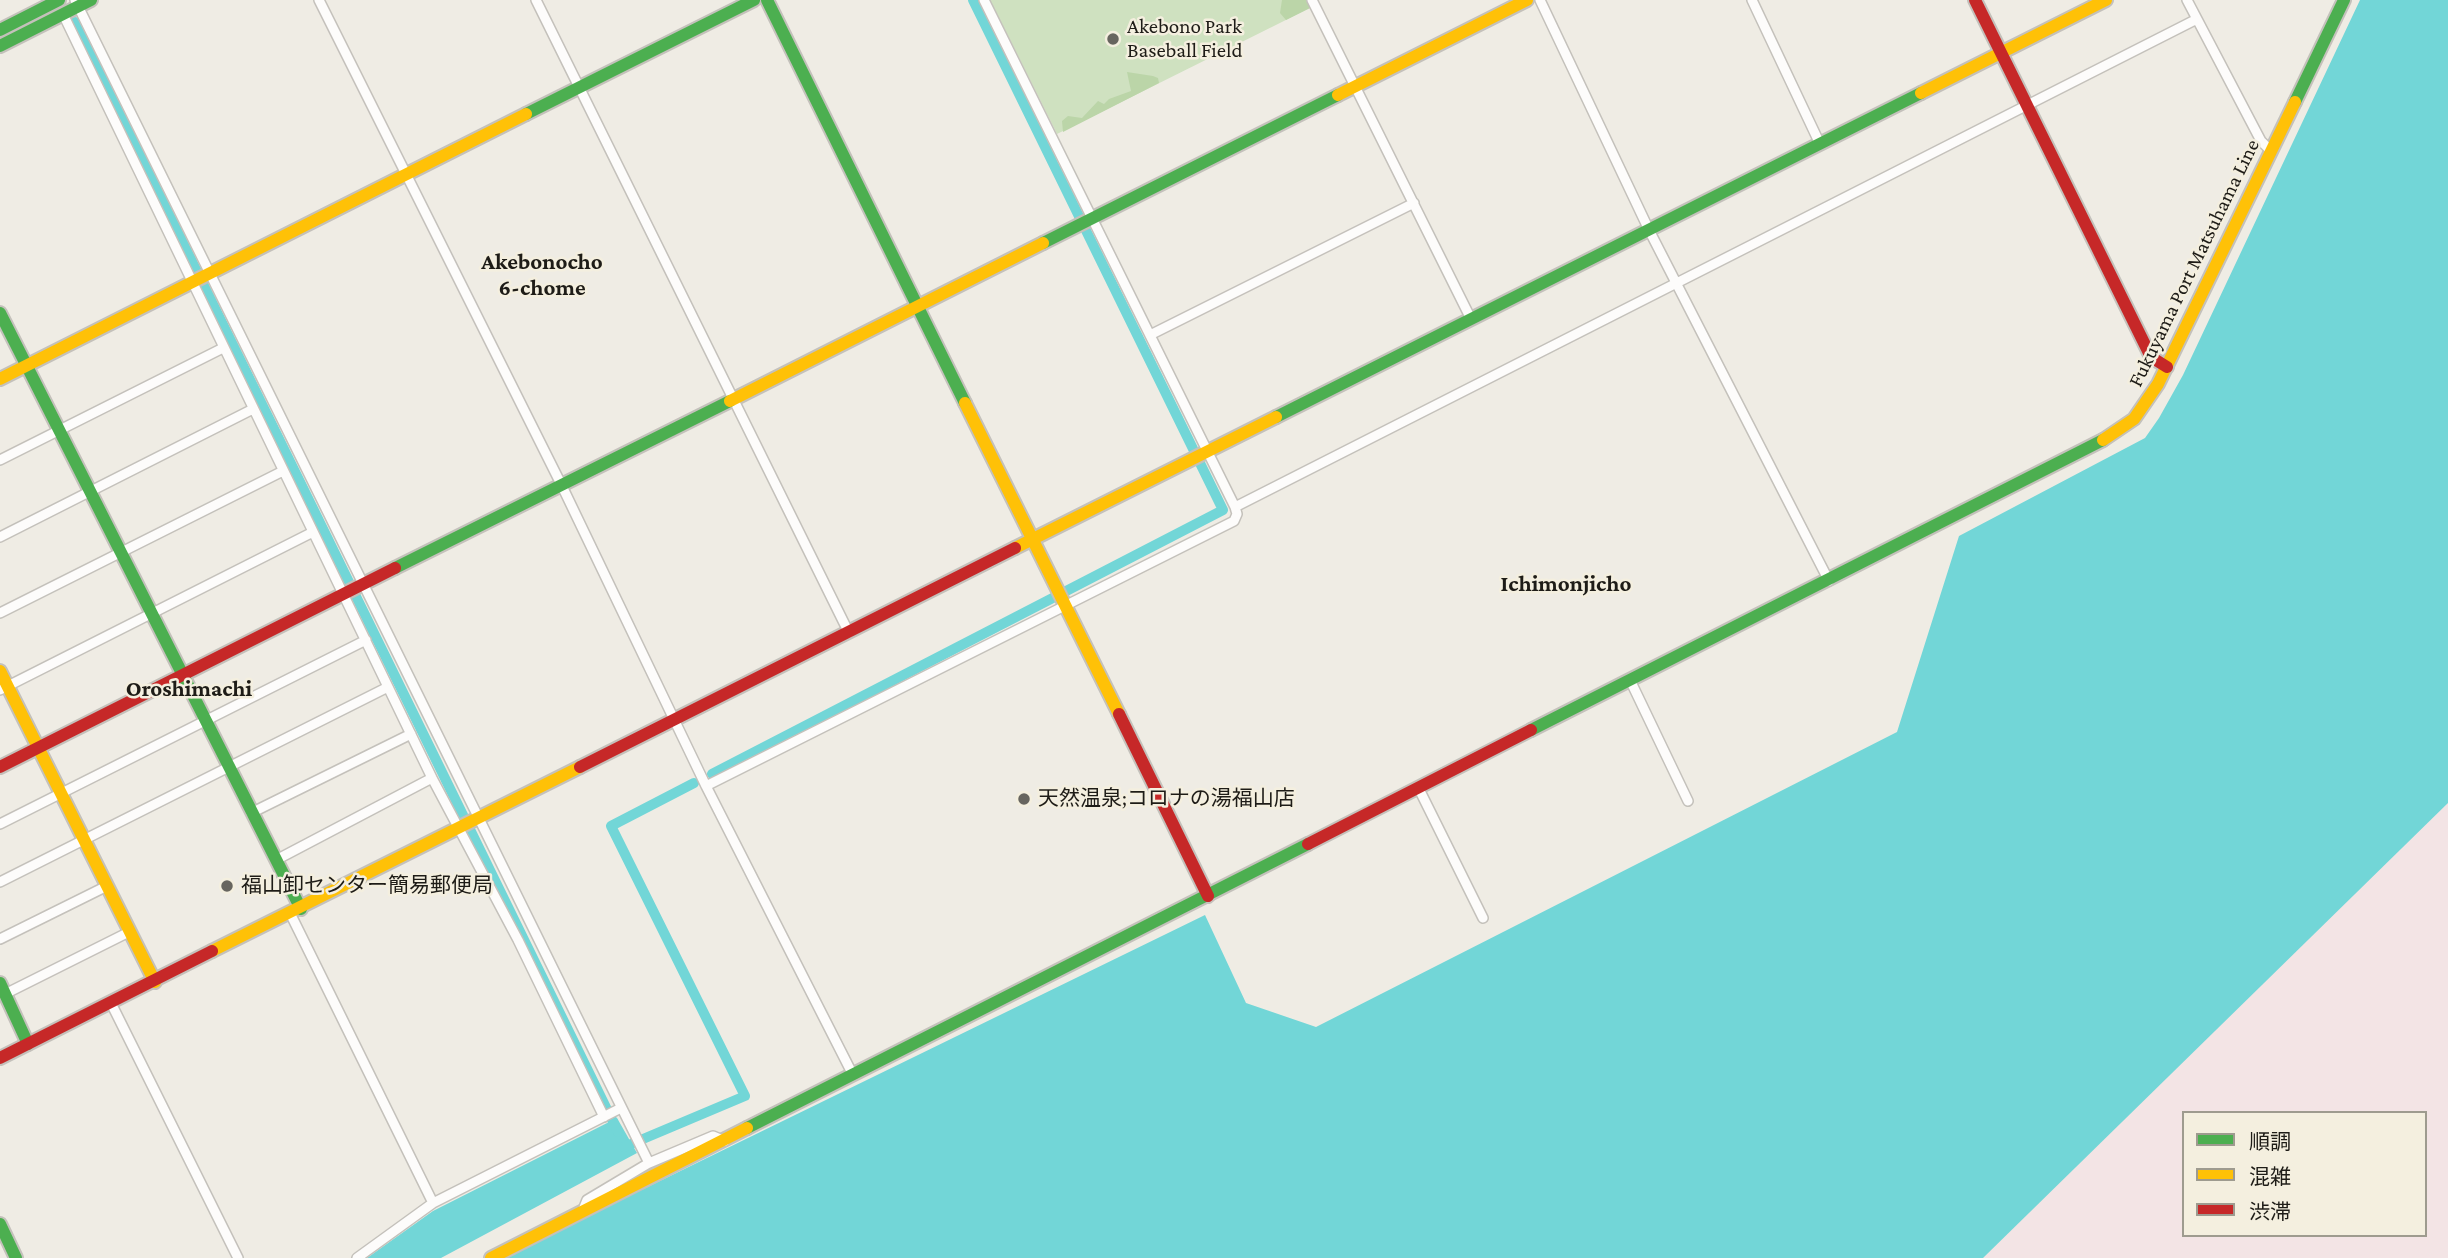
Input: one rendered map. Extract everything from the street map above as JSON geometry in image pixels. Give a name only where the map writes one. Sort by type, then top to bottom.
[{"type":"street","points":[[0,30],[59,0]]},
{"type":"street","points":[[0,47],[63,14],[76,3],[91,0]]},
{"type":"street","points":[[320,0],[562,486],[705,786],[853,1075]]},
{"type":"street","points":[[536,0],[849,633]]},
{"type":"street","points":[[0,379],[754,0]]},
{"type":"street","points":[[767,0],[1208,896]]},
{"type":"street","points":[[705,786],[1064,603],[1234,521],[1237,514],[1200,454],[1150,335],[1085,221],[985,0]]},
{"type":"street","points":[[1312,0],[1471,319]]},
{"type":"street","points":[[0,767],[353,588],[562,486],[917,304],[1527,0]]},
{"type":"street","points":[[1540,0],[1648,230],[1829,581]]},
{"type":"street","points":[[1752,0],[1821,144]]},
{"type":"street","points":[[1975,0],[2151,357],[2167,367]]},
{"type":"street","points":[[0,1058],[2106,0]]},
{"type":"street","points":[[2187,0],[2261,141],[2271,151]]},
{"type":"street","name":"Fukuyama Port Matsuhama Line","points":[[491,1258],[2119,432],[2151,397],[2167,367],[2344,0]]},
{"type":"street","points":[[76,3],[201,277],[469,823],[649,1163]]},
{"type":"street","points":[[63,14],[201,277],[223,348],[313,532],[353,588],[366,640],[388,687],[432,778],[469,823],[518,940],[606,1116]]},
{"type":"street","points":[[1235,507],[2197,19]]},
{"type":"street","points":[[1150,335],[1414,203]]},
{"type":"street","points":[[0,313],[276,860],[295,912],[433,1203]]},
{"type":"street","points":[[0,460],[223,348]]},
{"type":"street","points":[[0,537],[253,409]]},
{"type":"street","points":[[0,613],[283,471]]},
{"type":"street","points":[[4,688],[313,532]]},
{"type":"street","points":[[0,824],[366,640]]},
{"type":"street","points":[[0,671],[4,688],[39,747],[155,982]]},
{"type":"street","points":[[1630,682],[1688,801]]},
{"type":"street","points":[[0,882],[388,687]]},
{"type":"street","points":[[251,813],[411,734]]},
{"type":"street","points":[[276,860],[432,778]]},
{"type":"street","points":[[1419,789],[1483,918]]},
{"type":"street","points":[[0,939],[107,886]]},
{"type":"street","points":[[28,1044],[3,988],[130,932]]},
{"type":"street","points":[[111,1003],[238,1258]]},
{"type":"street","points":[[357,1258],[433,1203],[619,1110]]},
{"type":"street","points":[[583,1210],[587,1200],[649,1163],[713,1136],[725,1141]]},
{"type":"street","points":[[0,1224],[16,1258]]},
{"type":"shaded area","points":[[2448,803],[2448,1258],[1983,1258],[2206,1039]]},
{"type":"green space","points":[[990,0],[1306,0],[1310,8],[1057,134]]},
{"type":"green space","points":[[1282,0],[1306,0],[1310,8],[1286,20],[1280,13]]},
{"type":"green space","points":[[1127,72],[1153,76],[1158,78],[1159,83],[1063,132],[1062,121],[1068,116],[1082,118],[1098,101],[1104,104],[1109,99],[1131,91]]},
{"type":"water","points":[[2360,0],[2448,0],[2448,803],[1983,1258],[502,1258],[1205,915],[1246,1003],[1316,1027],[1897,732],[1959,536],[2145,438],[2159,418],[2183,375]]},
{"type":"water","points":[[617,1118],[637,1153],[441,1258],[367,1258],[433,1211]]},
{"type":"waterway","points":[[712,774],[1223,510],[973,0]]},
{"type":"waterway","points":[[75,22],[618,1132]]},
{"type":"waterway","points":[[624,1147],[745,1096],[611,826],[694,783]]},
{"type":"traffic: fast","points":[[0,30],[59,0]]},
{"type":"traffic: fast","points":[[0,46],[91,0]]},
{"type":"traffic: fast","points":[[526,114],[754,0]]},
{"type":"traffic: fast","points":[[767,0],[965,403]]},
{"type":"traffic: fast","points":[[2295,102],[2344,0]]},
{"type":"traffic: fast","points":[[1276,417],[1921,93]]},
{"type":"traffic: fast","points":[[1043,243],[1338,95]]},
{"type":"traffic: fast","points":[[0,313],[301,909]]},
{"type":"traffic: fast","points":[[395,568],[730,401]]},
{"type":"traffic: fast","points":[[1531,730],[2103,440]]},
{"type":"traffic: fast","points":[[747,1128],[1308,844]]},
{"type":"traffic: fast","points":[[0,983],[28,1044]]},
{"type":"traffic: fast","points":[[0,1224],[16,1258]]},
{"type":"traffic: slow","points":[[1338,95],[1527,0]]},
{"type":"traffic: slow","points":[[1921,93],[2106,0]]},
{"type":"traffic: slow","points":[[2103,440],[2134,419],[2158,384],[2295,102]]},
{"type":"traffic: slow","points":[[0,379],[526,114]]},
{"type":"traffic: slow","points":[[730,401],[1043,243]]},
{"type":"traffic: slow","points":[[965,403],[1119,714]]},
{"type":"traffic: slow","points":[[1015,548],[1276,417]]},
{"type":"traffic: slow","points":[[0,671],[155,982]]},
{"type":"traffic: slow","points":[[212,951],[580,767]]},
{"type":"traffic: slow","points":[[491,1258],[747,1128]]},
{"type":"traffic: jam","points":[[1975,0],[2151,357],[2167,367]]},
{"type":"traffic: jam","points":[[580,767],[1015,548]]},
{"type":"traffic: jam","points":[[0,767],[395,568]]},
{"type":"traffic: jam","points":[[1119,714],[1208,896]]},
{"type":"traffic: jam","points":[[1308,844],[1531,730]]},
{"type":"traffic: jam","points":[[0,1058],[212,951]]},
{"type":"place","name":"Akebono Park Baseball Field","points":[[1113,39]]},
{"type":"place","name":"天然温泉;コロナの湯福山店","points":[[1024,799]]},
{"type":"place","name":"福山卸センター簡易郵便局","points":[[227,886]]},
{"type":"district","name":"Akebonocho 6-chome","points":[[542,275]]},
{"type":"district","name":"Ichimonjicho","points":[[1566,584]]},
{"type":"district","name":"Oroshimachi","points":[[189,689]]}]
